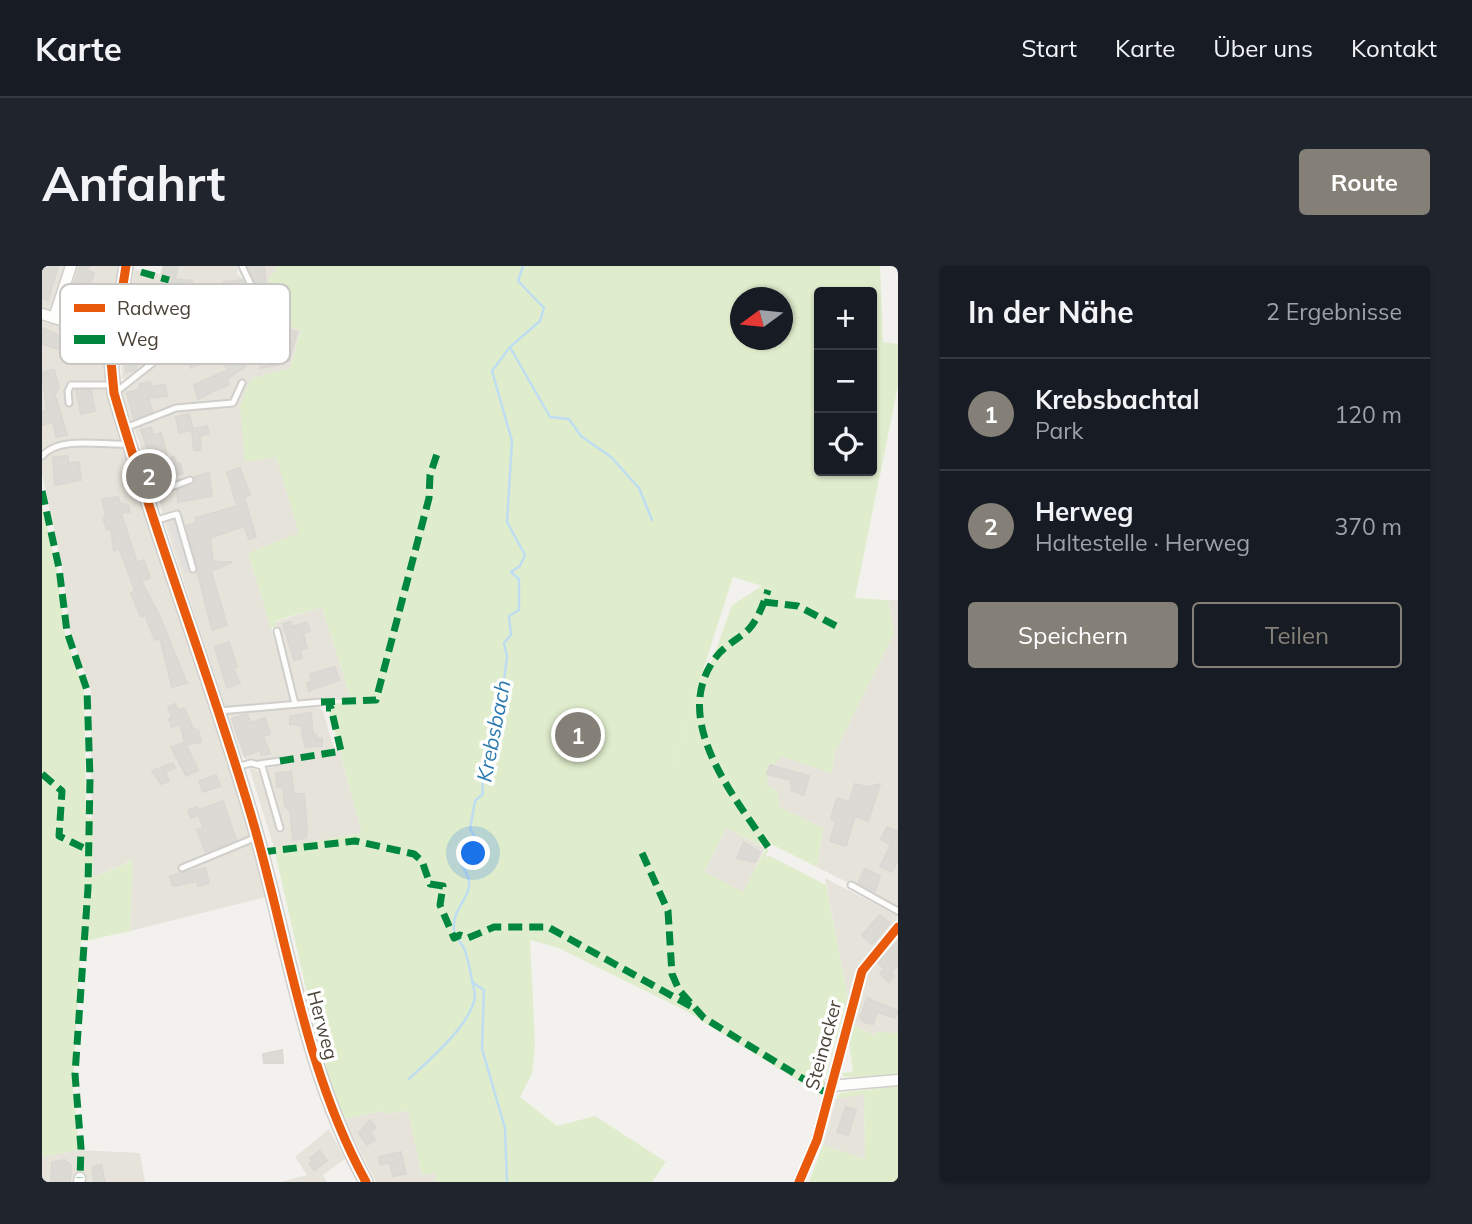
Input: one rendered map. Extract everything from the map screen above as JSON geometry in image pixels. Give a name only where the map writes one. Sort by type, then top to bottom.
[{"type":"street","points":[[65,284],[71,266]]},
{"type":"street","name":"Herweg","points":[[123,284],[126,266]]},
{"type":"street","points":[[54,318],[60,300]]},
{"type":"street","points":[[42,314],[60,320]]},
{"type":"street","name":"Herweg","points":[[111,364],[114,389],[124,428],[258,837],[312,1055],[337,1123],[366,1182]]},
{"type":"street","name":"Steinacker","points":[[799,1182],[817,1140],[862,971],[898,927]]},
{"type":"street","points":[[830,1086],[898,1080]]},
{"type":"lane","points":[[242,266],[249,284]]},
{"type":"lane","points":[[69,403],[68,391],[71,385],[114,389],[150,364]]},
{"type":"lane","points":[[124,428],[176,408],[233,403],[242,383]]},
{"type":"lane","points":[[42,456],[49,448],[65,444],[130,444]]},
{"type":"lane","points":[[146,496],[190,480]]},
{"type":"lane","points":[[154,521],[177,514],[193,569]]},
{"type":"lane","points":[[277,631],[295,704]]},
{"type":"lane","points":[[217,711],[321,702]]},
{"type":"lane","points":[[235,767],[280,761]]},
{"type":"lane","points":[[259,764],[280,828]]},
{"type":"lane","points":[[182,868],[258,837]]},
{"type":"lane","points":[[850,885],[898,911]]},
{"type":"shaded area","points":[[42,266],[122,266],[119,284],[60,284],[60,364],[109,364],[214,711],[266,897],[130,931],[132,860],[92,878],[91,690],[70,631],[62,567],[42,473]]},
{"type":"shaded area","points":[[162,266],[238,266],[237,274],[246,284],[131,284],[134,269],[160,274]]},
{"type":"shaded area","points":[[243,266],[276,266],[277,270],[269,277],[272,284],[254,284],[253,278],[249,278]]},
{"type":"shaded area","points":[[290,327],[301,329],[290,368],[251,379],[245,462],[276,456],[300,534],[248,553],[282,664],[287,662],[275,622],[322,607],[351,699],[226,709],[164,521],[156,487],[122,392],[155,364],[290,364]]},
{"type":"shaded area","points":[[122,364],[150,364],[133,378],[122,379]]},
{"type":"shaded area","points":[[175,519],[191,572],[185,574],[168,521]]},
{"type":"shaded area","points":[[888,600],[898,600],[898,908],[817,867],[823,828],[779,807],[766,785],[769,763],[780,755],[832,772],[834,754],[894,633]]},
{"type":"shaded area","points":[[319,707],[323,711],[334,749],[339,749],[362,833],[274,848],[249,767],[259,772],[274,820],[280,820],[267,776],[268,768],[282,764],[282,758],[247,761],[242,756],[227,712]]},
{"type":"shaded area","points":[[726,828],[765,848],[743,893],[704,872]]},
{"type":"shaded area","points":[[825,878],[898,916],[893,928],[864,961],[848,997]]},
{"type":"shaded area","points":[[898,938],[898,1033],[866,1034],[853,1025],[861,992],[869,972]]},
{"type":"shaded area","points":[[864,1093],[865,1159],[823,1145],[836,1099]]},
{"type":"shaded area","points":[[384,1111],[385,1114],[408,1111],[422,1175],[435,1173],[437,1182],[376,1182],[344,1119]]},
{"type":"shaded area","points":[[329,1129],[345,1159],[323,1175],[327,1182],[280,1182],[307,1175],[295,1157]]},
{"type":"shaded area","points":[[79,1150],[140,1153],[145,1182],[42,1182],[42,1157]]},
{"type":"green space","points":[[276,266],[880,266],[883,342],[898,344],[898,386],[855,598],[888,600],[894,633],[834,754],[832,773],[780,756],[775,766],[768,764],[769,776],[766,785],[778,791],[779,807],[823,828],[817,867],[763,840],[760,845],[726,828],[704,872],[743,892],[766,848],[769,850],[765,857],[770,856],[826,885],[848,997],[821,1095],[686,1011],[559,948],[530,940],[535,1044],[532,1074],[520,1097],[557,1126],[595,1116],[666,1162],[652,1182],[437,1182],[435,1173],[422,1175],[408,1111],[384,1114],[383,1111],[344,1119],[323,1064],[274,848],[362,833],[327,704],[352,702],[322,607],[275,621],[276,627],[271,628],[248,553],[299,533],[276,457],[245,462],[240,406],[251,379],[290,368],[301,330],[290,327],[290,284],[271,284],[269,277],[277,270]],"holes":[[[733,577],[762,586],[732,605],[713,658],[700,681],[663,795]]]},
{"type":"green space","points":[[42,505],[57,569],[65,633],[84,691],[86,817],[93,819],[93,878],[133,860],[130,931],[81,942],[73,1089],[79,1150],[42,1157]]},
{"type":"green space","points":[[853,1025],[874,1035],[877,1032],[898,1033],[898,1076],[844,1077],[842,1073],[853,1072],[849,1043]]},
{"type":"green space","points":[[898,1086],[898,1182],[809,1182],[823,1145],[865,1159],[864,1094],[836,1099],[840,1093]]},
{"type":"building","points":[[58,266],[48,300],[42,298],[42,268]]},
{"type":"building","points":[[80,266],[89,266],[87,270],[94,273],[91,283],[85,281],[84,284],[74,284]]},
{"type":"building","points":[[164,266],[178,266],[175,279],[192,281],[192,284],[162,284]]},
{"type":"building","points":[[248,266],[264,266],[266,284],[257,284]]},
{"type":"building","points":[[243,280],[244,284],[224,284]]},
{"type":"building","points":[[42,328],[60,336],[60,350],[42,344]]},
{"type":"building","points":[[290,330],[297,332],[290,357]]},
{"type":"building","points":[[126,364],[137,364],[136,370],[126,372]]},
{"type":"building","points":[[224,364],[246,366],[227,379],[229,384],[198,399],[194,385],[228,370]]},
{"type":"building","points":[[261,364],[279,364],[279,365],[260,368]]},
{"type":"building","points":[[54,370],[59,387],[55,395],[67,435],[56,437],[53,422],[42,425],[42,412],[47,411],[42,372]]},
{"type":"building","points":[[150,382],[151,387],[165,385],[167,396],[148,398],[153,412],[134,419],[127,393],[140,389],[139,384]]},
{"type":"building","points":[[76,390],[91,390],[95,411],[81,414]]},
{"type":"building","points":[[189,414],[193,429],[207,426],[209,434],[200,436],[201,450],[194,450],[192,430],[179,433],[176,417]]},
{"type":"building","points":[[151,427],[153,435],[161,433],[168,459],[174,457],[177,464],[180,463],[183,473],[174,476],[175,480],[168,483],[157,450],[149,453],[141,430]]},
{"type":"building","points":[[68,456],[68,463],[79,462],[81,480],[55,485],[53,457]]},
{"type":"building","points":[[240,468],[250,495],[244,497],[256,537],[249,539],[244,526],[210,538],[213,562],[232,562],[211,571],[227,625],[212,630],[186,526],[197,522],[196,518],[237,506],[227,472]]},
{"type":"building","points":[[209,473],[212,496],[178,502],[177,490],[195,485],[194,477]]},
{"type":"building","points":[[118,497],[120,503],[128,505],[130,512],[121,513],[137,563],[144,560],[150,578],[141,581],[159,615],[187,683],[172,687],[160,638],[155,640],[145,615],[141,617],[131,593],[135,591],[123,558],[119,549],[114,551],[111,529],[107,530],[103,518],[106,517],[102,499]]},
{"type":"building","points":[[291,622],[292,627],[307,622],[310,631],[303,633],[307,648],[300,650],[302,658],[294,660],[283,624]]},
{"type":"building","points":[[229,642],[237,667],[233,668],[240,683],[227,688],[215,647]]},
{"type":"building","points":[[335,667],[339,680],[309,691],[307,683],[312,681],[310,674]]},
{"type":"building","points":[[175,704],[178,710],[184,708],[193,729],[198,730],[201,742],[186,745],[198,770],[186,776],[171,747],[185,743],[180,724],[172,727],[169,719],[172,717],[168,707]]},
{"type":"building","points":[[311,713],[313,734],[316,734],[317,739],[322,738],[322,746],[305,747],[301,725],[290,724],[290,716]]},
{"type":"building","points":[[247,714],[251,723],[265,718],[270,734],[263,736],[270,754],[261,755],[260,750],[245,756],[232,719]]},
{"type":"building","points":[[173,763],[175,768],[165,772],[169,781],[161,784],[152,771]]},
{"type":"building","points":[[770,765],[809,776],[804,795],[792,791],[791,780],[767,774]]},
{"type":"building","points":[[291,772],[294,794],[304,794],[307,827],[306,838],[293,840],[290,810],[285,806],[283,787],[277,787],[276,773]]},
{"type":"building","points":[[216,775],[220,786],[203,792],[199,781]]},
{"type":"building","points":[[855,784],[867,787],[880,784],[868,821],[855,816],[846,846],[830,841],[836,821],[831,819],[837,798],[849,802]]},
{"type":"building","points":[[223,801],[236,840],[206,852],[197,830],[203,828],[199,815],[191,818],[188,810],[197,807],[198,810]]},
{"type":"building","points":[[887,827],[898,832],[898,860],[892,872],[880,866],[891,845],[881,839]]},
{"type":"building","points":[[744,842],[760,852],[755,862],[737,858]]},
{"type":"building","points":[[205,868],[209,883],[198,886],[197,881],[173,886],[170,876]]},
{"type":"building","points":[[865,869],[880,876],[875,891],[858,883]]},
{"type":"building","points":[[880,915],[890,923],[872,944],[862,935]]},
{"type":"building","points":[[898,941],[898,965],[891,972],[894,976],[889,982],[880,973],[885,969],[878,963]]},
{"type":"building","points":[[867,998],[898,1011],[895,1018],[877,1012],[873,1024],[864,1022],[860,1018]]},
{"type":"building","points":[[282,1050],[283,1063],[264,1063],[263,1054]]},
{"type":"building","points":[[846,1107],[856,1110],[848,1135],[837,1132]]},
{"type":"building","points":[[370,1120],[376,1128],[370,1132],[375,1140],[367,1145],[359,1133]]},
{"type":"building","points":[[320,1151],[327,1161],[314,1170],[309,1163],[313,1161],[310,1158]]},
{"type":"building","points":[[401,1152],[406,1174],[393,1176],[390,1163],[380,1164],[379,1157]]},
{"type":"building","points":[[64,1160],[71,1165],[70,1182],[51,1181],[52,1162]]},
{"type":"building","points":[[101,1165],[105,1182],[94,1182],[92,1167]]},
{"type":"waterway","name":"Krebsbach","points":[[409,1079],[458,1030],[472,1007],[475,996],[465,951],[454,930],[454,920],[468,891],[468,876],[462,866],[468,846],[477,840],[470,829],[475,801],[483,794],[487,755],[499,719],[507,657],[504,643],[511,635],[509,616],[519,610],[519,579],[511,572],[520,566],[525,555],[507,522],[512,441],[492,371],[510,347],[540,321],[544,308],[518,281],[523,266]]},
{"type":"waterway","points":[[511,349],[550,417],[569,419],[581,436],[611,457],[639,488],[652,520]]},
{"type":"waterway","points":[[472,982],[484,990],[482,1049],[505,1128],[507,1182]]},
{"type":"marked path","points":[[141,272],[169,280]]},
{"type":"marked path","points":[[321,702],[376,700],[429,498],[430,475],[437,454]]},
{"type":"marked path","points":[[42,491],[59,568],[67,632],[87,690],[90,778],[88,888],[75,1074],[81,1148],[80,1178]]},
{"type":"marked path","points":[[768,590],[752,625],[716,657],[703,681],[700,706],[703,731],[724,781],[768,847]]},
{"type":"marked path","points":[[764,602],[798,606],[840,628]]},
{"type":"marked path","points":[[280,761],[341,751],[331,708],[326,708]]},
{"type":"marked path","points":[[42,774],[62,791],[59,836],[88,850]]},
{"type":"marked path","points":[[262,852],[355,841],[414,854],[422,861],[430,884],[443,886],[440,905],[454,938],[460,935],[468,938],[494,927],[548,927],[692,1007]]},
{"type":"marked path","points":[[642,853],[668,911],[672,974],[679,990],[704,1018],[828,1094]]},
{"type":"cycle path","points":[[123,284],[126,266]]},
{"type":"cycle path","points":[[111,364],[114,393],[251,815],[312,1048],[344,1138],[366,1182]]},
{"type":"cycle path","points":[[799,1182],[817,1140],[862,971],[898,927]]},
{"type":"place","name":"Herweg","points":[[149,476]]},
{"type":"place","name":"Krebsbachtal","points":[[578,735]]}]
